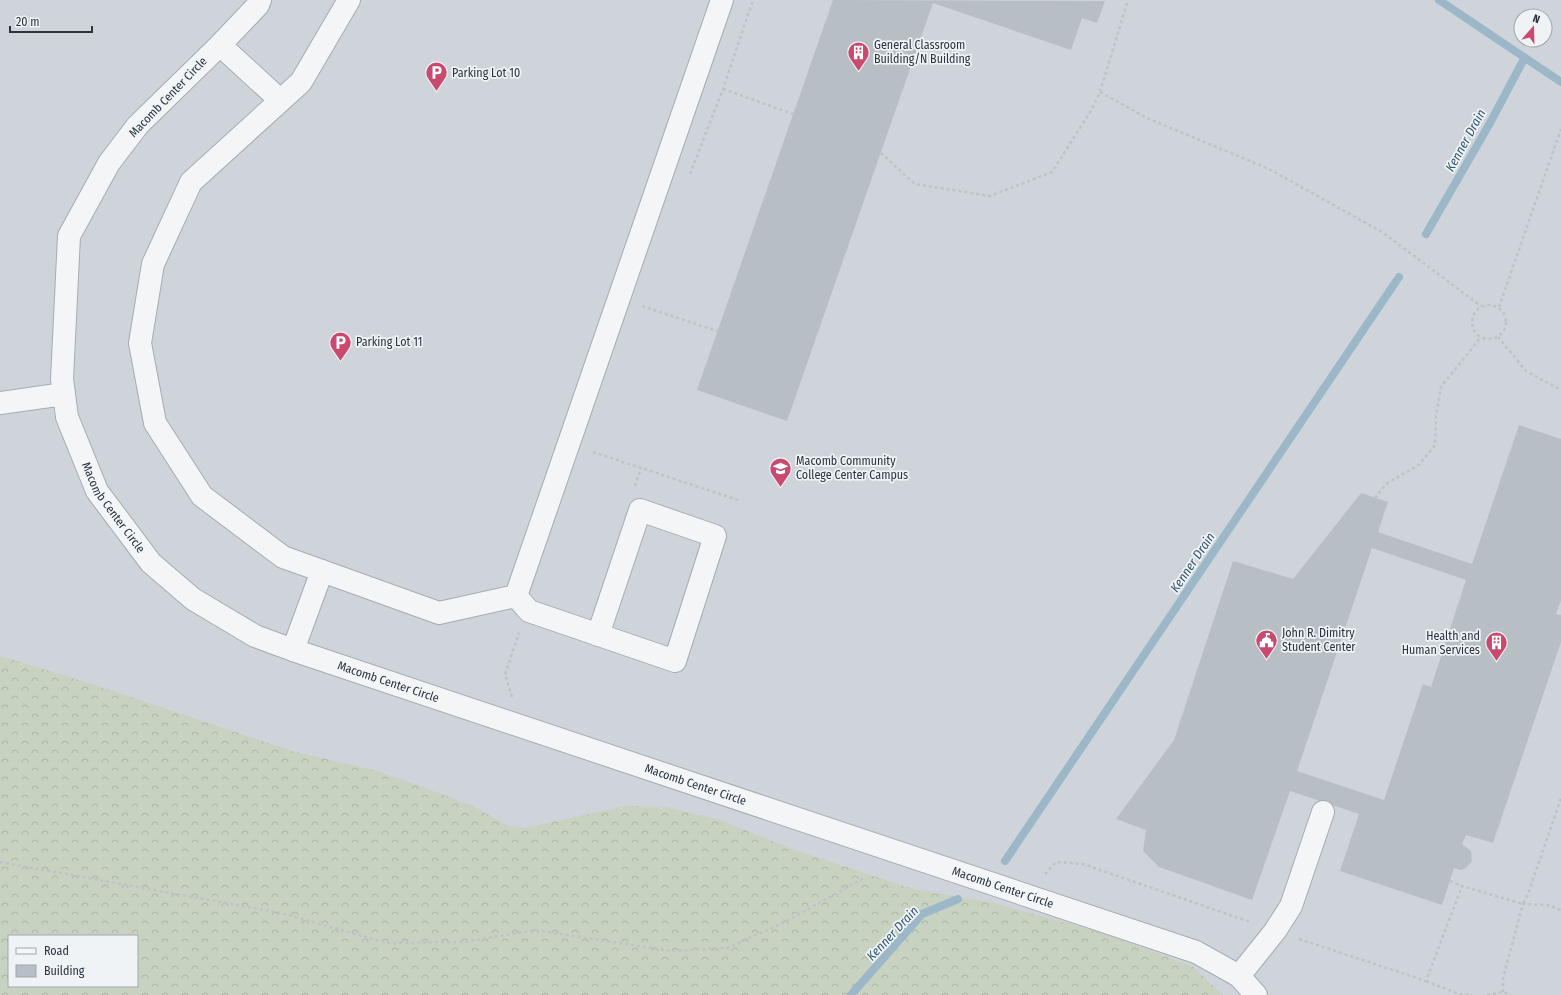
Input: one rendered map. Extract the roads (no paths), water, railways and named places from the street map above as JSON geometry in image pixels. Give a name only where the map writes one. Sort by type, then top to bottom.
[{"type":"street","name":"Macomb Center Circle","points":[[260,0],[258,5],[220,45],[138,125],[109,163],[69,236],[62,379],[67,417],[97,491],[151,563],[199,603],[255,636],[1196,952],[1240,976],[1256,995]]},
{"type":"street","points":[[349,0],[301,82],[191,182],[153,264],[140,343],[155,423],[202,496],[283,557],[439,613],[523,604],[598,635],[675,661],[715,536],[640,510],[598,635]]},
{"type":"street","points":[[523,604],[722,0]]},
{"type":"street","points":[[220,45],[280,100]]},
{"type":"street","points":[[0,403],[64,394]]},
{"type":"street","points":[[293,650],[322,571]]},
{"type":"street","points":[[1240,976],[1275,931],[1291,906],[1323,812]]},
{"type":"waterway","points":[[1439,0],[1561,82]]},
{"type":"waterway","name":"Kenner Drain","points":[[1426,234],[1490,123],[1524,59]]},
{"type":"waterway","name":"Kenner Drain","points":[[1005,861],[1399,277]]},
{"type":"waterway","name":"Kenner Drain","points":[[851,995],[922,914],[958,899]]},
{"type":"place","name":"General Classroom Building/N Building","points":[[858,72]]},
{"type":"place","name":"Parking Lot 10","points":[[436,92]]},
{"type":"place","name":"Parking Lot 11","points":[[341,362]]},
{"type":"place","name":"Macomb Community College Center Campus","points":[[780,488]]},
{"type":"place","name":"John R. Dimitry Student Center","points":[[1267,660]]},
{"type":"place","name":"Health and Human Services","points":[[1496,662]]}]
